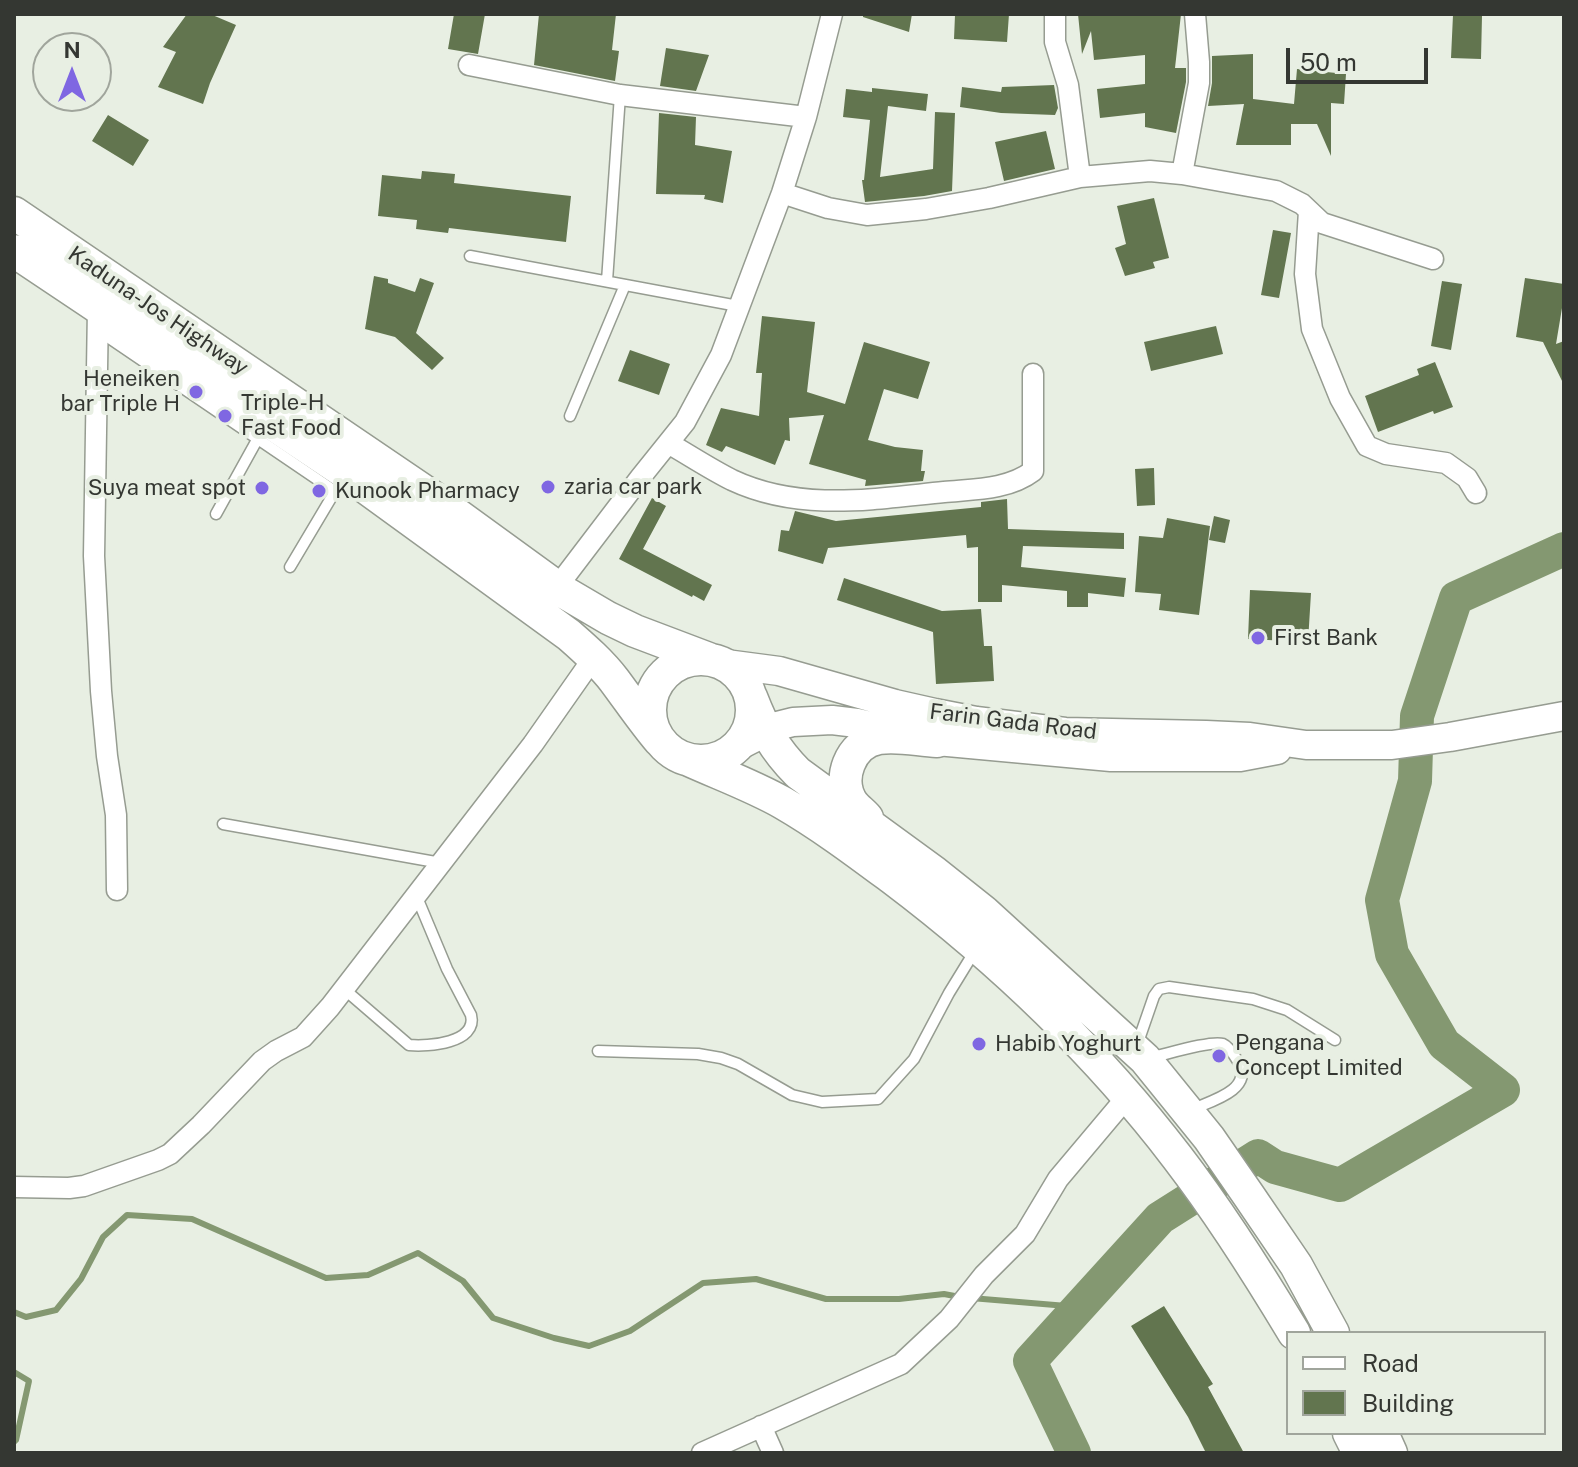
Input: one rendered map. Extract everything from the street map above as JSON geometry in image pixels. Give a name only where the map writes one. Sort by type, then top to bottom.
[{"type":"highway","name":"Kaduna-Jos Highway","points":[[14,213],[434,498],[557,587],[635,631],[718,662]]},
{"type":"highway","name":"Kaduna-Jos Highway","points":[[14,251],[97,319],[569,635],[614,680],[640,719],[660,741]]},
{"type":"highway","points":[[752,738],[750,691],[740,676],[718,662],[699,659],[681,662],[659,680],[650,710],[653,727],[660,741],[673,753],[771,797],[815,824],[932,908],[1073,1036],[1177,1157],[1264,1282],[1293,1331]]},
{"type":"highway","points":[[689,760],[709,761],[726,756],[752,738]]},
{"type":"highway","points":[[752,738],[782,757],[798,773],[984,912],[1140,1055],[1209,1138],[1296,1265],[1332,1331]]},
{"type":"highway","points":[[883,834],[853,803],[848,791],[847,765],[852,756],[868,741],[879,738],[937,741]]},
{"type":"highway","points":[[1350,1435],[1359,1453]]},
{"type":"main road","name":"Farin Gada Road","points":[[718,662],[779,671],[895,704],[976,721],[1065,732],[1250,737],[1306,745],[1392,745],[1564,716]]},
{"type":"main road","name":"Farin Gada Road","points":[[752,738],[793,722],[832,720],[937,741],[1111,757],[1240,757],[1306,745]]},
{"type":"street","points":[[557,587],[685,422],[721,355],[782,193],[806,117],[832,14]]},
{"type":"street","points":[[1055,14],[1055,42],[1068,85],[1080,177]]},
{"type":"street","points":[[1182,174],[1199,83],[1195,14]]},
{"type":"street","points":[[469,65],[620,95],[806,117]]},
{"type":"street","points":[[782,193],[828,208],[867,215],[973,201],[1080,177],[1150,171],[1182,174],[1276,191],[1302,204],[1322,223],[1433,259]]},
{"type":"street","points":[[1309,211],[1305,274],[1312,329],[1340,398],[1367,446],[1386,454],[1446,463],[1467,478],[1476,493]]},
{"type":"street","points":[[97,319],[94,556],[101,691],[116,815],[117,890]]},
{"type":"street","points":[[668,443],[733,480],[769,493],[812,501],[864,500],[993,487],[1022,479],[1033,471],[1033,374]]},
{"type":"street","points":[[14,1187],[84,1186],[170,1154],[262,1061],[303,1037],[344,989],[533,744],[594,657]]},
{"type":"street","points":[[702,1453],[901,1364],[949,1319],[984,1275],[1025,1234],[1058,1179],[1127,1097]]},
{"type":"street","points":[[761,1426],[773,1453]]},
{"type":"lane","points":[[607,281],[620,95]]},
{"type":"lane","points":[[470,256],[738,306]]},
{"type":"lane","points":[[570,416],[625,285]]},
{"type":"lane","points":[[97,319],[257,440],[341,482],[290,567]]},
{"type":"lane","points":[[216,514],[257,440]]},
{"type":"lane","points":[[223,824],[441,863]]},
{"type":"lane","points":[[344,989],[409,1045],[454,1040],[469,1030],[473,1022],[471,1015],[447,969],[416,895]]},
{"type":"lane","points":[[598,1051],[698,1054],[738,1064],[792,1095],[822,1102],[878,1099],[914,1059],[977,947]]},
{"type":"lane","points":[[1187,1112],[1235,1089],[1241,1081],[1241,1067],[1231,1051],[1222,1044],[1140,1055],[1154,996],[1159,989],[1169,987],[1253,999],[1287,1010],[1335,1040]]},
{"type":"building","points":[[187,14],[210,14],[236,25],[203,104],[158,87],[176,52],[163,47]]},
{"type":"building","points":[[454,14],[485,14],[478,54],[448,49]]},
{"type":"building","points":[[539,14],[616,14],[612,50],[619,51],[615,81],[534,65]]},
{"type":"building","points":[[863,14],[912,14],[909,32],[863,17]]},
{"type":"building","points":[[1009,14],[1007,42],[954,39],[955,15]]},
{"type":"building","points":[[1078,14],[1181,14],[1175,68],[1186,68],[1186,82],[1176,133],[1145,127],[1145,113],[1100,118],[1097,89],[1145,84],[1145,55],[1094,60],[1091,31],[1082,54]]},
{"type":"building","points":[[1453,15],[1482,16],[1481,59],[1451,58]]},
{"type":"building","points":[[666,48],[709,55],[696,91],[660,86]]},
{"type":"building","points":[[1253,54],[1253,99],[1294,104],[1297,69],[1346,74],[1344,104],[1331,103],[1331,156],[1317,124],[1291,124],[1291,145],[1236,145],[1244,104],[1208,106],[1212,56]]},
{"type":"building","points":[[1054,85],[1058,108],[1055,115],[1001,113],[960,107],[962,87],[1001,92],[1002,87]]},
{"type":"building","points":[[872,88],[928,94],[926,111],[888,106],[880,177],[933,169],[935,112],[955,113],[952,191],[865,202],[862,180],[870,120],[843,117],[846,89],[872,92]]},
{"type":"building","points":[[659,113],[696,117],[695,145],[732,151],[723,203],[704,199],[705,195],[656,194]]},
{"type":"building","points":[[108,115],[149,140],[133,166],[92,141]]},
{"type":"building","points":[[1046,131],[1055,169],[1004,181],[995,142]]},
{"type":"building","points":[[422,171],[455,174],[454,183],[571,196],[566,242],[449,228],[448,233],[416,229],[417,220],[378,216],[382,175],[421,179]]},
{"type":"building","points":[[1154,198],[1169,258],[1153,262],[1155,268],[1125,276],[1115,248],[1126,244],[1117,206]]},
{"type":"building","points":[[1273,230],[1291,233],[1279,298],[1261,295]]},
{"type":"building","points":[[374,276],[415,292],[420,278],[434,283],[416,333],[444,358],[432,370],[395,337],[365,329]]},
{"type":"building","points":[[1525,278],[1564,284],[1556,344],[1564,341],[1564,385],[1543,342],[1516,337]]},
{"type":"building","points":[[1442,281],[1462,284],[1451,350],[1431,346]]},
{"type":"building","points":[[762,316],[815,322],[807,392],[845,404],[864,342],[930,362],[918,399],[884,389],[868,440],[923,450],[923,481],[865,486],[866,480],[809,464],[824,415],[789,418],[790,441],[785,440],[775,465],[726,446],[722,452],[706,445],[721,408],[759,416],[762,373],[756,373]]},
{"type":"building","points":[[1216,326],[1223,354],[1151,371],[1144,342]]},
{"type":"building","points":[[630,350],[670,364],[659,395],[618,381]]},
{"type":"building","points":[[1435,362],[1453,407],[1434,414],[1433,411],[1378,432],[1365,396],[1419,375],[1417,369]]},
{"type":"building","points":[[1154,468],[1155,505],[1137,506],[1135,469]]},
{"type":"building","points":[[652,498],[666,506],[643,549],[712,585],[704,601],[619,559]]},
{"type":"building","points":[[1007,499],[1008,529],[1124,533],[1124,549],[1023,546],[1021,567],[1126,578],[1124,597],[1088,593],[1088,607],[1067,607],[1067,591],[1002,585],[1002,602],[978,602],[978,547],[967,548],[966,535],[828,548],[823,564],[778,551],[781,530],[789,531],[795,511],[836,521],[981,507],[981,502]]},
{"type":"building","points":[[1214,516],[1230,520],[1225,543],[1209,540]]},
{"type":"building","points":[[1167,518],[1210,526],[1199,615],[1159,610],[1161,594],[1135,592],[1139,536],[1163,538]]},
{"type":"building","points":[[844,578],[942,611],[981,609],[984,646],[992,646],[994,681],[936,684],[933,632],[837,600]]},
{"type":"building","points":[[1250,590],[1311,593],[1308,642],[1248,639]]},
{"type":"building","points":[[1164,1306],[1213,1384],[1208,1387],[1244,1453],[1206,1453],[1188,1417],[1131,1326]]},
{"type":"waterway","points":[[1074,1453],[1030,1361],[1160,1218],[1258,1156],[1275,1167],[1340,1185],[1503,1090],[1444,1044],[1392,954],[1382,900],[1415,781],[1417,716],[1456,598],[1564,549]]},
{"type":"waterway","points":[[14,1312],[26,1317],[56,1310],[81,1279],[103,1237],[127,1215],[192,1219],[326,1278],[368,1275],[418,1253],[463,1281],[493,1318],[589,1346],[630,1331],[703,1283],[756,1279],[826,1299],[899,1299],[944,1294],[960,1297]]},
{"type":"waterway","points":[[971,1298],[1079,1307]]},
{"type":"waterway","points":[[14,1372],[29,1381],[14,1442]]},
{"type":"place","name":"Heneiken bar Triple H","points":[[196,392]]},
{"type":"place","name":"Triple-H Fast Food","points":[[225,416]]},
{"type":"place","name":"zaria car park","points":[[548,487]]},
{"type":"place","name":"Suya meat spot","points":[[262,488]]},
{"type":"place","name":"Kunook Pharmacy","points":[[319,491]]},
{"type":"place","name":"First Bank","points":[[1258,638]]},
{"type":"place","name":"Habib Yoghurt","points":[[979,1044]]},
{"type":"place","name":"Pengana Concept Limited","points":[[1219,1056]]}]
